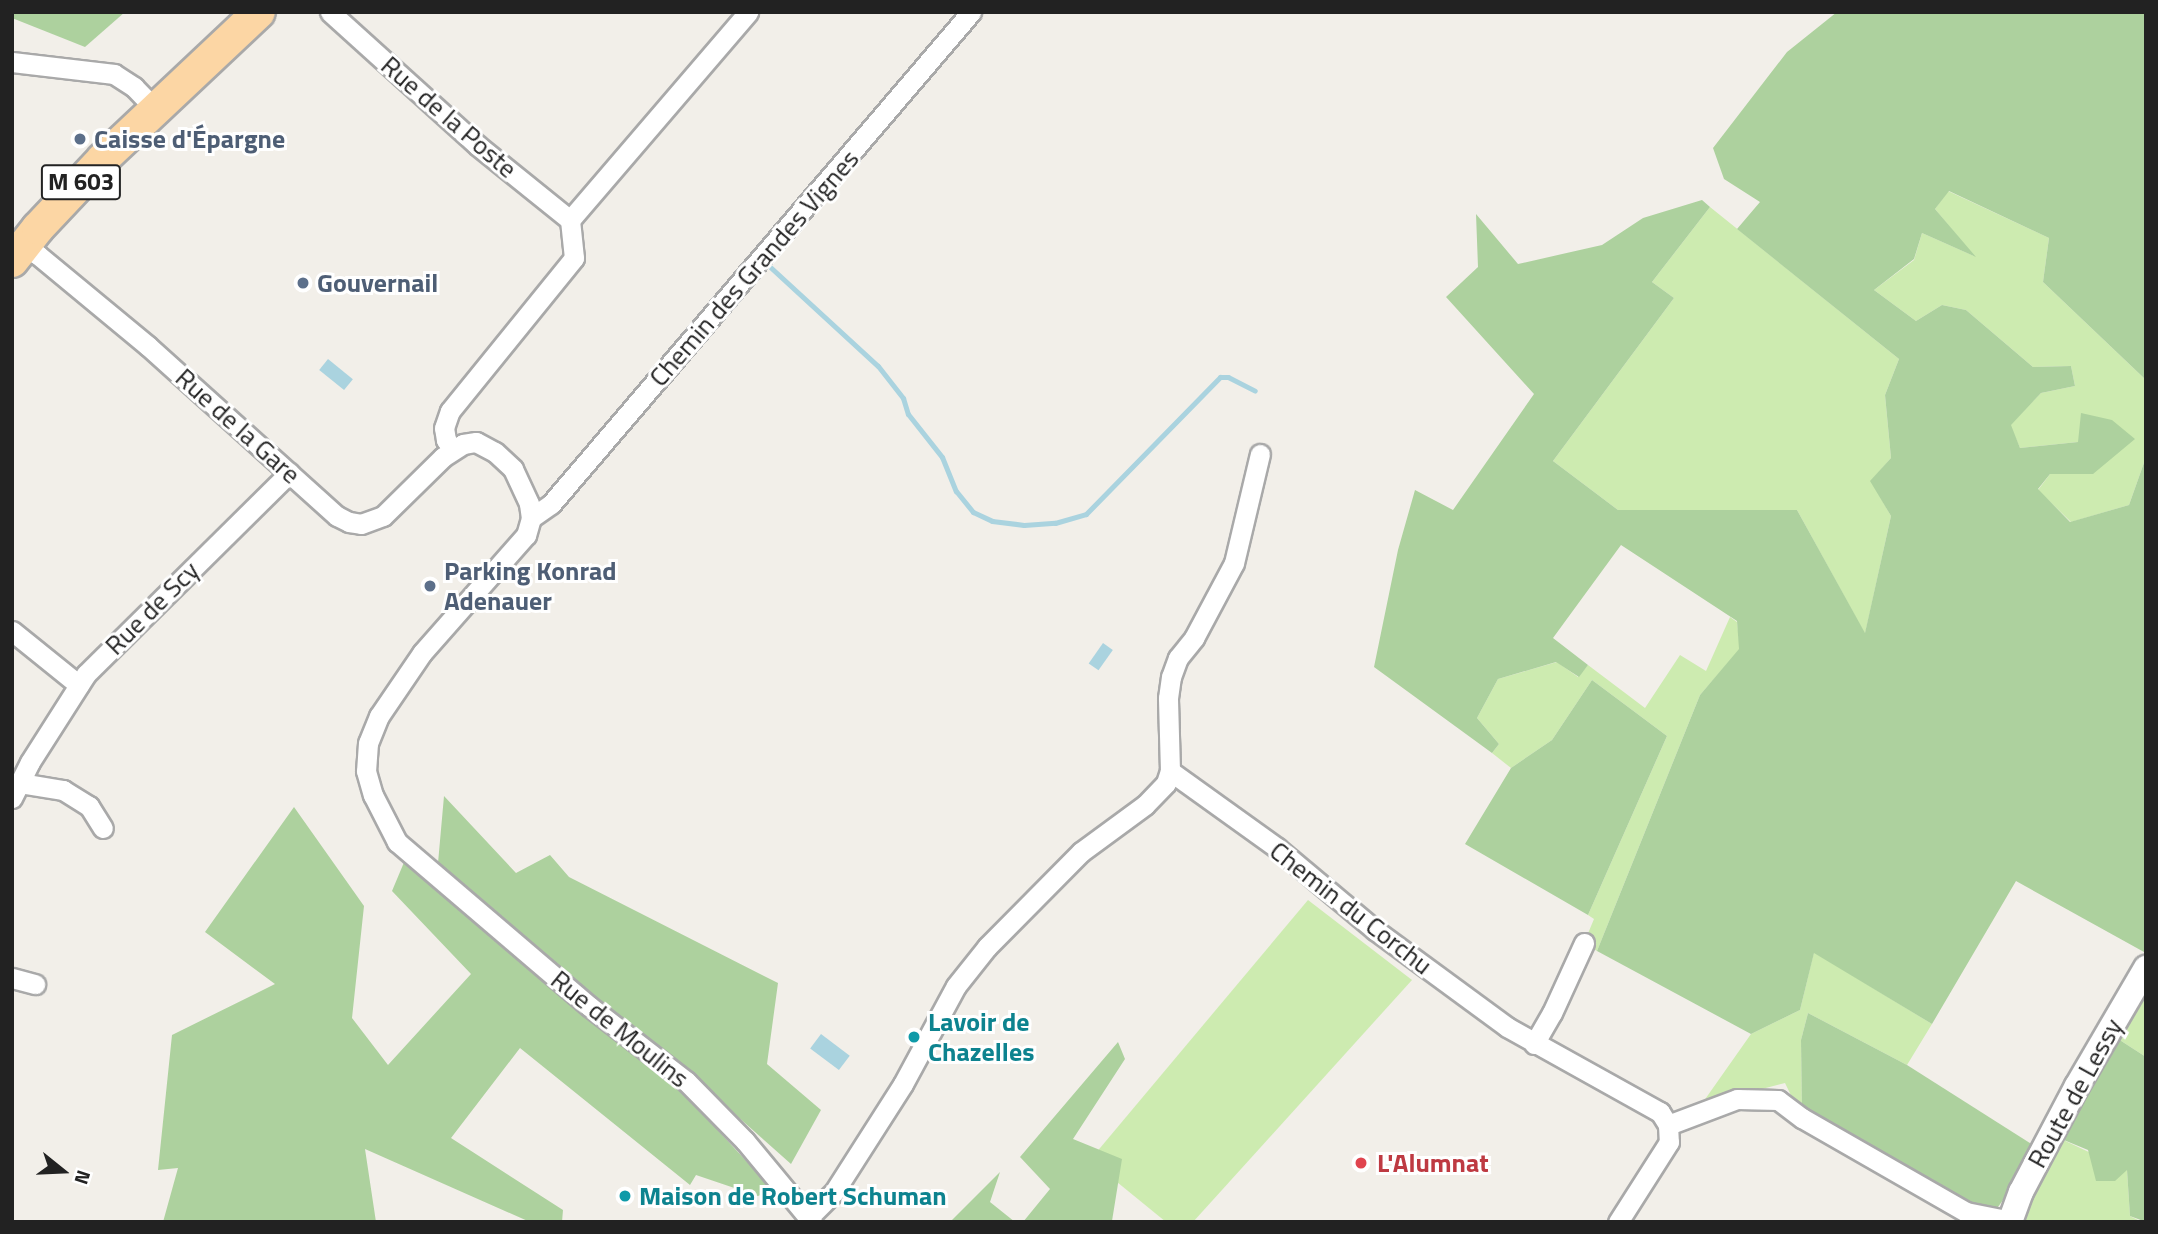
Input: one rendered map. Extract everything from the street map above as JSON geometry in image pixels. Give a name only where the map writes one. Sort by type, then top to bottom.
[{"type":"main road","name":"M 603","points":[[18,254],[103,159],[259,12]]},
{"type":"street","name":"Rue de la Poste","points":[[330,12],[477,145],[570,220]]},
{"type":"street","points":[[531,518],[523,488],[513,469],[495,452],[476,442],[452,448],[446,440],[444,428],[450,411],[574,258],[570,220],[748,12]]},
{"type":"street","name":"Chemin des Grandes Vignes","points":[[531,518],[540,514],[559,494],[971,12]]},
{"type":"street","points":[[12,62],[114,74],[134,87],[155,109]]},
{"type":"street","name":"Rue de la Gare","points":[[18,254],[38,255],[199,389],[337,516],[361,524],[383,516],[452,448]]},
{"type":"street","points":[[810,1219],[834,1192],[903,1084],[956,986],[987,947],[1081,852],[1145,805],[1166,783],[1170,771],[1168,698],[1171,677],[1178,658],[1194,638],[1234,563],[1260,454]]},
{"type":"street","name":"Rue de Scy","points":[[16,791],[79,685],[96,663],[289,473]]},
{"type":"street","name":"Rue de Moulins","points":[[531,518],[526,535],[431,642],[385,707],[368,743],[366,771],[373,795],[397,842],[589,1006],[686,1081],[745,1141],[810,1219]]},
{"type":"street","points":[[12,631],[79,685]]},
{"type":"street","name":"Chemin du Corchu","points":[[1170,771],[1277,848],[1375,930],[1534,1044],[1648,1103],[1660,1112],[1668,1125]]},
{"type":"street","points":[[16,791],[63,790],[89,806],[103,828]]},
{"type":"street","points":[[1534,1044],[1552,1013],[1584,943]]},
{"type":"street","name":"Route de Lessy","points":[[2010,1221],[2021,1192],[2077,1086],[2146,968]]},
{"type":"street","points":[[12,978],[35,984]]},
{"type":"street","points":[[1618,1222],[1669,1142],[1668,1125],[1737,1099],[1778,1100],[1802,1118],[1966,1212],[2010,1221]]},
{"type":"green space","points":[[12,12],[125,12],[85,47],[12,18]]},
{"type":"green space","points":[[1837,12],[2146,12],[2146,380],[2043,282],[2049,238],[1949,191],[1935,209],[1976,257],[1922,233],[1914,259],[1874,290],[1916,321],[1942,305],[1966,310],[2033,367],[2071,366],[2075,386],[2041,393],[2011,425],[2020,448],[2078,442],[2081,413],[2112,420],[2135,439],[2093,474],[2050,474],[2038,489],[2070,522],[2129,505],[2146,457],[2146,948],[2144,952],[2016,881],[1932,1024],[1814,953],[1800,1010],[1751,1034],[1597,951],[1700,695],[1739,649],[1737,621],[1621,545],[1553,638],[1588,665],[1579,677],[1556,662],[1498,679],[1477,718],[1499,744],[1492,753],[1374,667],[1398,550],[1415,490],[1453,510],[1534,394],[1446,297],[1478,267],[1476,214],[1518,264],[1602,245],[1643,218],[1702,200],[1710,207],[1652,282],[1674,298],[1553,461],[1618,510],[1797,510],[1865,633],[1891,516],[1870,481],[1891,458],[1885,395],[1899,359],[1737,229],[1760,202],[1724,179],[1713,148],[1787,52]]},
{"type":"green space","points":[[1948,191],[2049,238],[2043,282],[2146,380],[2146,457],[2129,505],[2071,522],[2038,490],[2050,474],[2093,474],[2078,442],[2020,448],[2010,425],[2041,393],[2075,386],[2071,366],[2033,367],[1966,310],[1942,305],[1916,321],[1874,290],[1914,260],[1922,233],[1974,256],[1935,209]]},
{"type":"green space","points":[[1710,207],[1899,359],[1885,395],[1891,458],[1871,481],[1891,516],[1865,634],[1797,510],[1618,510],[1553,461],[1674,298],[1652,282]]},
{"type":"green space","points":[[1730,617],[1737,622],[1740,649],[1700,695],[1597,951],[1584,943],[1594,919],[1588,915],[1667,736],[1592,680],[1552,740],[1511,768],[1492,753],[1499,744],[1477,718],[1498,679],[1557,662],[1578,677],[1588,665],[1645,708],[1680,655],[1706,671]]},
{"type":"green space","points":[[1592,680],[1667,736],[1588,915],[1465,844],[1511,768],[1552,740]]},
{"type":"green space","points":[[444,796],[516,873],[550,855],[569,877],[778,983],[767,1064],[821,1110],[791,1164],[692,1076],[556,969],[438,863]]},
{"type":"green space","points":[[294,807],[364,906],[352,1018],[388,1065],[471,974],[392,891],[405,860],[678,1087],[773,1190],[758,1196],[696,1175],[690,1185],[520,1048],[451,1138],[563,1210],[562,1222],[530,1222],[365,1149],[376,1222],[163,1222],[178,1168],[158,1170],[172,1035],[275,984],[205,932]]},
{"type":"green space","points":[[1308,900],[1412,980],[1193,1222],[1166,1222],[1090,1160]]},
{"type":"green space","points":[[1814,952],[1932,1024],[1907,1065],[1808,1013],[1801,1040],[1802,1118],[1785,1083],[1701,1105],[1751,1034],[1800,1010]]},
{"type":"green space","points":[[2146,984],[2146,1057],[2115,1037]]},
{"type":"green space","points":[[1808,1013],[1907,1065],[2033,1145],[2011,1189],[1990,1218],[1802,1118],[1801,1040]]},
{"type":"green space","points":[[2115,1037],[2146,1057],[2146,1222],[2130,1216],[2127,1170],[2115,1181],[2096,1181],[2088,1150],[2059,1138]]},
{"type":"green space","points":[[1118,1042],[1125,1059],[1073,1139],[1122,1159],[1112,1221],[1023,1222],[1050,1189],[1020,1157]]},
{"type":"green space","points":[[2059,1138],[2127,1170],[2130,1216],[2142,1222],[2019,1222]]},
{"type":"green space","points":[[1000,1172],[990,1202],[1015,1222],[950,1222]]},
{"type":"water","points":[[328,359],[353,379],[344,390],[319,370]]},
{"type":"water","points":[[1103,643],[1113,650],[1098,670],[1089,663]]},
{"type":"water","points":[[821,1034],[850,1056],[839,1070],[810,1048]]},
{"type":"waterway","points":[[768,265],[878,366],[903,398],[908,414],[942,457],[956,491],[973,512],[992,521],[1024,525],[1055,523],[1086,514],[1220,377],[1228,377],[1255,391]]},
{"type":"place","name":"Caisse d'Épargne","points":[[80,139]]},
{"type":"place","name":"Gouvernail","points":[[303,283]]},
{"type":"place","name":"Parking Konrad Adenauer","points":[[430,586]]},
{"type":"place","name":"Lavoir de Chazelles","points":[[914,1037]]},
{"type":"place","name":"L'Alumnat","points":[[1361,1163]]},
{"type":"place","name":"Maison de Robert Schuman","points":[[625,1196]]}]
